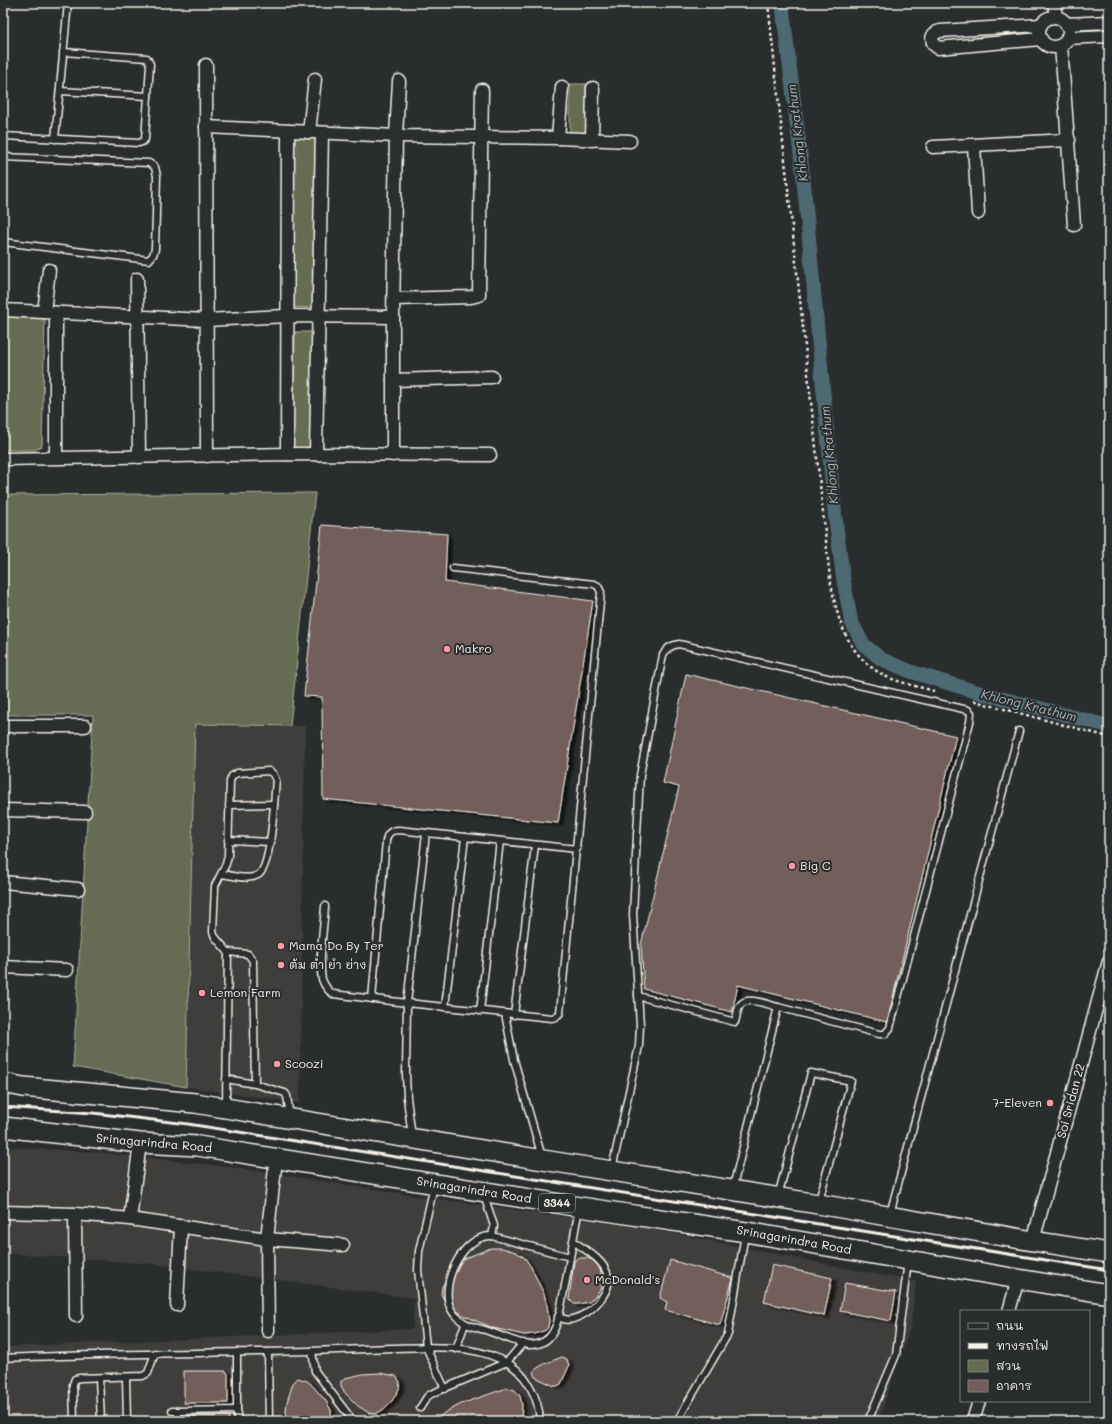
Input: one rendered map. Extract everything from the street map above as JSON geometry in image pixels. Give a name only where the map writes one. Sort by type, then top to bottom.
[{"type":"main road","points":[[3,1083],[24,1087],[195,1103],[818,1204],[1109,1253]]},
{"type":"main road","points":[[3,1088],[24,1087]]},
{"type":"main road","name":"Srinagarindra Road","points":[[3,1127],[140,1143],[198,1146],[746,1232],[1109,1294]]},
{"type":"street","points":[[1054,3],[1056,17]]},
{"type":"street","points":[[1074,225],[1064,42],[1068,28],[1062,20],[1056,17],[1050,18],[1044,20],[1039,34],[1041,39],[1048,46],[1052,47],[1064,42],[1109,36]]},
{"type":"street","points":[[1066,24],[1109,22]]},
{"type":"street","points":[[1041,25],[940,31],[933,34],[932,39],[933,44],[938,48],[1041,39]]},
{"type":"street","points":[[206,65],[207,456]]},
{"type":"street","points":[[309,132],[315,79]]},
{"type":"street","points":[[393,455],[393,317],[396,136],[399,81]]},
{"type":"street","points":[[558,138],[562,87]]},
{"type":"street","points":[[592,140],[593,88]]},
{"type":"street","points":[[394,299],[471,297],[479,295],[482,90]]},
{"type":"street","points":[[206,127],[396,136],[558,138],[630,141]]},
{"type":"street","points":[[287,454],[288,131]]},
{"type":"street","points":[[316,454],[322,133]]},
{"type":"street","points":[[933,147],[1069,140]]},
{"type":"street","points":[[974,144],[978,213]]},
{"type":"street","points":[[44,312],[49,270]]},
{"type":"street","points":[[137,279],[139,457]]},
{"type":"street","points":[[3,310],[206,320],[287,316],[393,317]]},
{"type":"street","points":[[56,312],[56,457]]},
{"type":"street","points":[[393,380],[492,377]]},
{"type":"street","points":[[3,459],[287,454],[490,455]]},
{"type":"street","points":[[3,726],[85,726]]},
{"type":"street","points":[[3,810],[85,812]]},
{"type":"street","points":[[3,882],[78,889]]},
{"type":"street","name":"Soi Sridan 22","points":[[1033,1241],[1109,960]]},
{"type":"street","points":[[3,967],[67,970]]},
{"type":"street","points":[[130,1219],[140,1143]]},
{"type":"street","points":[[268,1331],[266,1239],[276,1159]]},
{"type":"street","points":[[3,1212],[75,1214],[130,1219],[266,1239],[343,1246]]},
{"type":"street","points":[[75,1214],[76,1316]]},
{"type":"street","points":[[177,1305],[180,1226]]},
{"type":"street","points":[[1009,1310],[1018,1279]]},
{"type":"street","points":[[973,1421],[980,1402]]},
{"type":"lane","points":[[55,139],[68,3]]},
{"type":"lane","points":[[3,136],[142,142],[146,136],[150,64],[147,58],[63,52]]},
{"type":"lane","points":[[60,91],[148,96]]},
{"type":"lane","points":[[3,157],[149,163],[155,167],[157,176],[155,249],[149,260],[3,242]]},
{"type":"lane","points":[[325,906],[321,963],[322,978],[330,992],[334,994],[445,1008],[552,1018],[556,1017],[560,1013],[602,596],[600,588],[594,584],[453,568]]},
{"type":"lane","points":[[612,1171],[639,1046],[640,1025],[638,996],[633,914],[640,775],[663,655],[668,648],[679,644],[968,710],[971,713],[970,722],[888,1032],[879,1034],[751,1000],[746,1001],[739,1006],[735,1022],[638,996]]},
{"type":"lane","points":[[889,1216],[1019,731]]},
{"type":"lane","points":[[222,874],[251,878],[258,875],[264,869],[271,842],[276,780],[273,774],[269,771],[237,773],[232,776],[230,781],[228,856],[222,874],[214,886],[213,932],[228,952],[226,1109]]},
{"type":"lane","points":[[229,805],[274,804]]},
{"type":"lane","points":[[372,999],[387,836],[389,833],[395,830],[577,849]]},
{"type":"lane","points":[[412,1139],[407,1098],[406,1074],[407,1003],[426,833]]},
{"type":"lane","points":[[445,1008],[465,837]]},
{"type":"lane","points":[[228,840],[271,842]]},
{"type":"lane","points":[[480,1011],[500,841]]},
{"type":"lane","points":[[514,1014],[535,845]]},
{"type":"lane","points":[[228,952],[248,954],[253,961],[255,1084]]},
{"type":"lane","points":[[732,1190],[778,1008]]},
{"type":"lane","points":[[505,1014],[514,1060],[543,1160]]},
{"type":"lane","points":[[778,1198],[811,1073],[851,1081],[818,1204]]},
{"type":"lane","points":[[226,1079],[255,1084],[285,1093],[287,1096],[291,1119]]},
{"type":"lane","points":[[434,1184],[422,1235],[418,1270],[426,1347],[445,1389]]},
{"type":"lane","points":[[482,1191],[494,1226],[492,1236]]},
{"type":"lane","points":[[570,1257],[492,1236],[482,1236],[461,1254],[448,1280],[447,1288],[449,1306],[452,1312],[465,1324],[523,1343],[535,1345],[547,1340],[552,1333],[558,1317],[570,1257],[573,1241],[580,1207]]},
{"type":"lane","points":[[677,1421],[728,1334],[746,1232]]},
{"type":"lane","points":[[558,1317],[568,1320],[578,1317],[598,1303],[607,1291],[608,1276],[604,1267],[593,1255],[573,1241]]},
{"type":"lane","points":[[868,1421],[896,1355],[909,1260]]},
{"type":"lane","points":[[456,1349],[465,1324]]},
{"type":"lane","points":[[420,1408],[427,1396],[507,1362],[523,1343]]},
{"type":"lane","points":[[3,1358],[91,1354],[268,1352],[426,1347],[456,1349],[488,1355],[507,1362],[519,1371],[532,1390],[536,1399],[540,1411],[540,1421]]},
{"type":"lane","points":[[312,1351],[315,1371],[352,1421]]},
{"type":"lane","points":[[237,1352],[237,1421]]},
{"type":"lane","points":[[268,1352],[269,1421]]},
{"type":"lane","points":[[74,1421],[73,1384],[77,1378],[141,1377],[148,1373],[156,1353]]},
{"type":"lane","points":[[126,1377],[128,1421]]},
{"type":"lane","points":[[99,1378],[101,1421]]},
{"type":"lane","points":[[178,1421],[175,1411],[237,1410]]},
{"type":"path","points":[[768,3],[830,578],[840,623],[851,646],[864,662],[886,676],[939,692]]},
{"type":"path","points":[[970,700],[1109,737]]},
{"type":"shaded area","points":[[195,724],[305,726],[300,1103],[186,1087]]},
{"type":"shaded area","points":[[3,1147],[96,1152],[238,1168],[417,1196],[646,1228],[916,1282],[911,1325],[878,1421],[3,1421],[3,1347],[413,1329],[414,1298],[155,1264],[3,1253]]},
{"type":"green space","points":[[570,84],[586,84],[586,133],[570,133]]},
{"type":"green space","points":[[292,138],[315,138],[315,308],[292,307]]},
{"type":"green space","points":[[3,317],[45,317],[42,446],[35,450],[3,450]]},
{"type":"green space","points":[[295,332],[313,332],[311,449],[293,448]]},
{"type":"green space","points":[[315,493],[290,726],[195,724],[186,1087],[73,1067],[93,715],[3,715],[3,495]]},
{"type":"building","name":"Makro","points":[[322,525],[447,534],[445,582],[593,601],[558,823],[323,799],[322,697],[304,696]]},
{"type":"building","name":"Big C","points":[[686,674],[956,736],[887,1022],[738,985],[732,1012],[644,989],[641,945],[679,787],[663,783]]},
{"type":"building","points":[[491,1248],[502,1248],[516,1252],[525,1258],[544,1294],[549,1321],[546,1330],[535,1334],[524,1335],[493,1328],[463,1315],[444,1300],[441,1294],[442,1287],[451,1269],[465,1258]]},
{"type":"building","name":"McDonald's","points":[[578,1258],[593,1260],[599,1267],[603,1278],[601,1288],[595,1297],[589,1302],[574,1304],[569,1299],[574,1261]]},
{"type":"building","points":[[670,1260],[733,1278],[720,1325],[665,1310],[667,1302],[660,1298]]},
{"type":"building","points":[[772,1265],[832,1278],[824,1316],[764,1302]]},
{"type":"building","points":[[845,1283],[896,1292],[891,1321],[840,1311]]},
{"type":"building","points":[[562,1357],[567,1359],[569,1366],[561,1384],[554,1386],[535,1377],[533,1372],[536,1369]]},
{"type":"building","points":[[184,1371],[226,1371],[228,1374],[228,1403],[184,1403]]},
{"type":"building","points":[[380,1373],[396,1376],[400,1382],[399,1389],[392,1401],[384,1409],[376,1414],[369,1413],[358,1406],[345,1393],[341,1386],[341,1381],[345,1378],[363,1374]]},
{"type":"building","points":[[298,1378],[311,1384],[326,1401],[331,1410],[332,1421],[288,1421],[286,1411],[287,1402],[293,1383]]},
{"type":"building","points":[[507,1388],[515,1390],[520,1396],[522,1405],[521,1421],[435,1421],[444,1413],[461,1404]]},
{"type":"building","points":[[184,1416],[229,1416],[229,1421],[184,1421]]},
{"type":"waterway","name":"Khlong Krathum","points":[[782,3],[803,175],[835,515],[843,577],[851,621],[863,644],[881,659],[912,672],[977,692],[1109,726]]},
{"type":"railway","points":[[3,1107],[93,1113],[188,1124],[1109,1270]]},
{"type":"place","name":"Makro","points":[[447,649]]},
{"type":"place","name":"Big C","points":[[792,866]]},
{"type":"place","name":"Mama Do By Ter","points":[[281,946]]},
{"type":"place","name":"ต้ม ตำ ยำ ย่าง","points":[[281,965]]},
{"type":"place","name":"Lemon Farm","points":[[202,993]]},
{"type":"place","name":"Scoozi","points":[[277,1064]]},
{"type":"place","name":"7-Eleven","points":[[1050,1103]]},
{"type":"place","name":"McDonald's","points":[[587,1280]]}]
